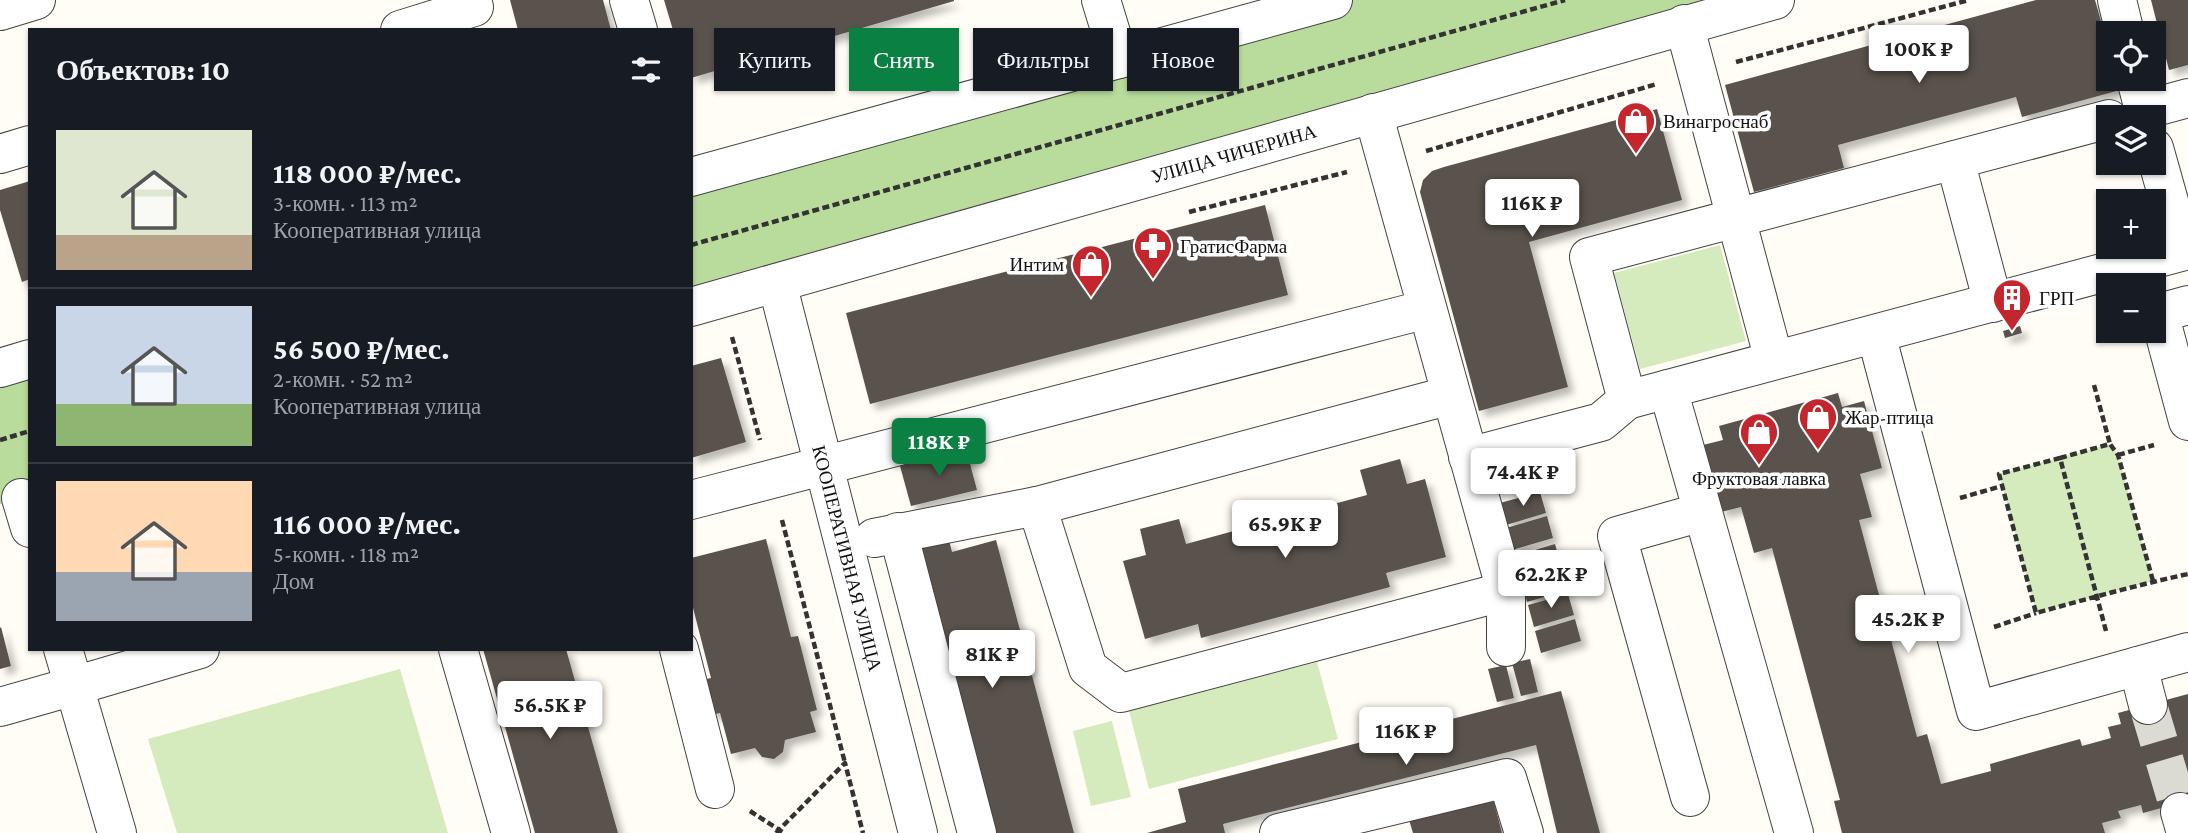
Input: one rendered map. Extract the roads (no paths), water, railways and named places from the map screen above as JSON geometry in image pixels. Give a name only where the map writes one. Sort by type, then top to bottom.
[{"type":"street","points":[[0,11],[36,0]]},
{"type":"street","points":[[406,28],[474,7],[472,0]]},
{"type":"street","points":[[629,0],[637,28]]},
{"type":"street","points":[[1101,0],[1119,59]]},
{"type":"street","points":[[693,176],[1333,0]]},
{"type":"street","name":"УЛИЦА ЧИЧЕРИНА","points":[[693,306],[1775,0]]},
{"type":"street","points":[[2117,0],[2122,21]]},
{"type":"street","points":[[1684,24],[1774,360]]},
{"type":"street","points":[[2147,105],[2188,98]]},
{"type":"street","points":[[1373,113],[1506,591],[1506,647]]},
{"type":"street","points":[[1627,400],[1589,257],[1955,160],[2096,118]]},
{"type":"street","points":[[0,154],[28,146]]},
{"type":"street","points":[[1955,160],[1993,303]]},
{"type":"street","points":[[1468,457],[1601,422],[1627,400],[2185,251],[2162,175]]},
{"type":"street","name":"КООПЕРАТИВНАЯ УЛИЦА","points":[[777,283],[918,833]]},
{"type":"street","points":[[2188,305],[2159,313],[2188,421]]},
{"type":"street","points":[[693,499],[1427,309]]},
{"type":"street","points":[[1876,334],[1976,712],[2188,652]]},
{"type":"street","points":[[0,368],[28,360]]},
{"type":"street","points":[[1668,389],[1794,833]]},
{"type":"street","points":[[844,546],[898,532],[1037,506],[1451,395]]},
{"type":"street","points":[[1037,506],[1088,668],[1121,693],[1506,591]]},
{"type":"street","points":[[1690,797],[1617,536],[1702,512]]},
{"type":"street","points":[[898,532],[977,833]]},
{"type":"street","points":[[64,651],[117,833]]},
{"type":"street","points":[[0,707],[194,651]]},
{"type":"street","points":[[459,651],[511,833]]},
{"type":"street","points":[[680,651],[715,789]]},
{"type":"street","points":[[2128,670],[2148,705]]},
{"type":"street","points":[[1279,833],[1379,822],[1507,778],[1524,833]]},
{"type":"tunnel","points":[[2148,705],[2180,812]]},
{"type":"place","name":"Винагроснаб","points":[[1636,155]]},
{"type":"place","name":"ГратисФарма","points":[[1153,280]]},
{"type":"place","name":"Интим","points":[[1091,298]]},
{"type":"place","name":"ГРП","points":[[2012,332]]},
{"type":"place","name":"Жар-птица","points":[[1818,451]]},
{"type":"place","name":"Фруктовая лавка","points":[[1759,466]]}]
